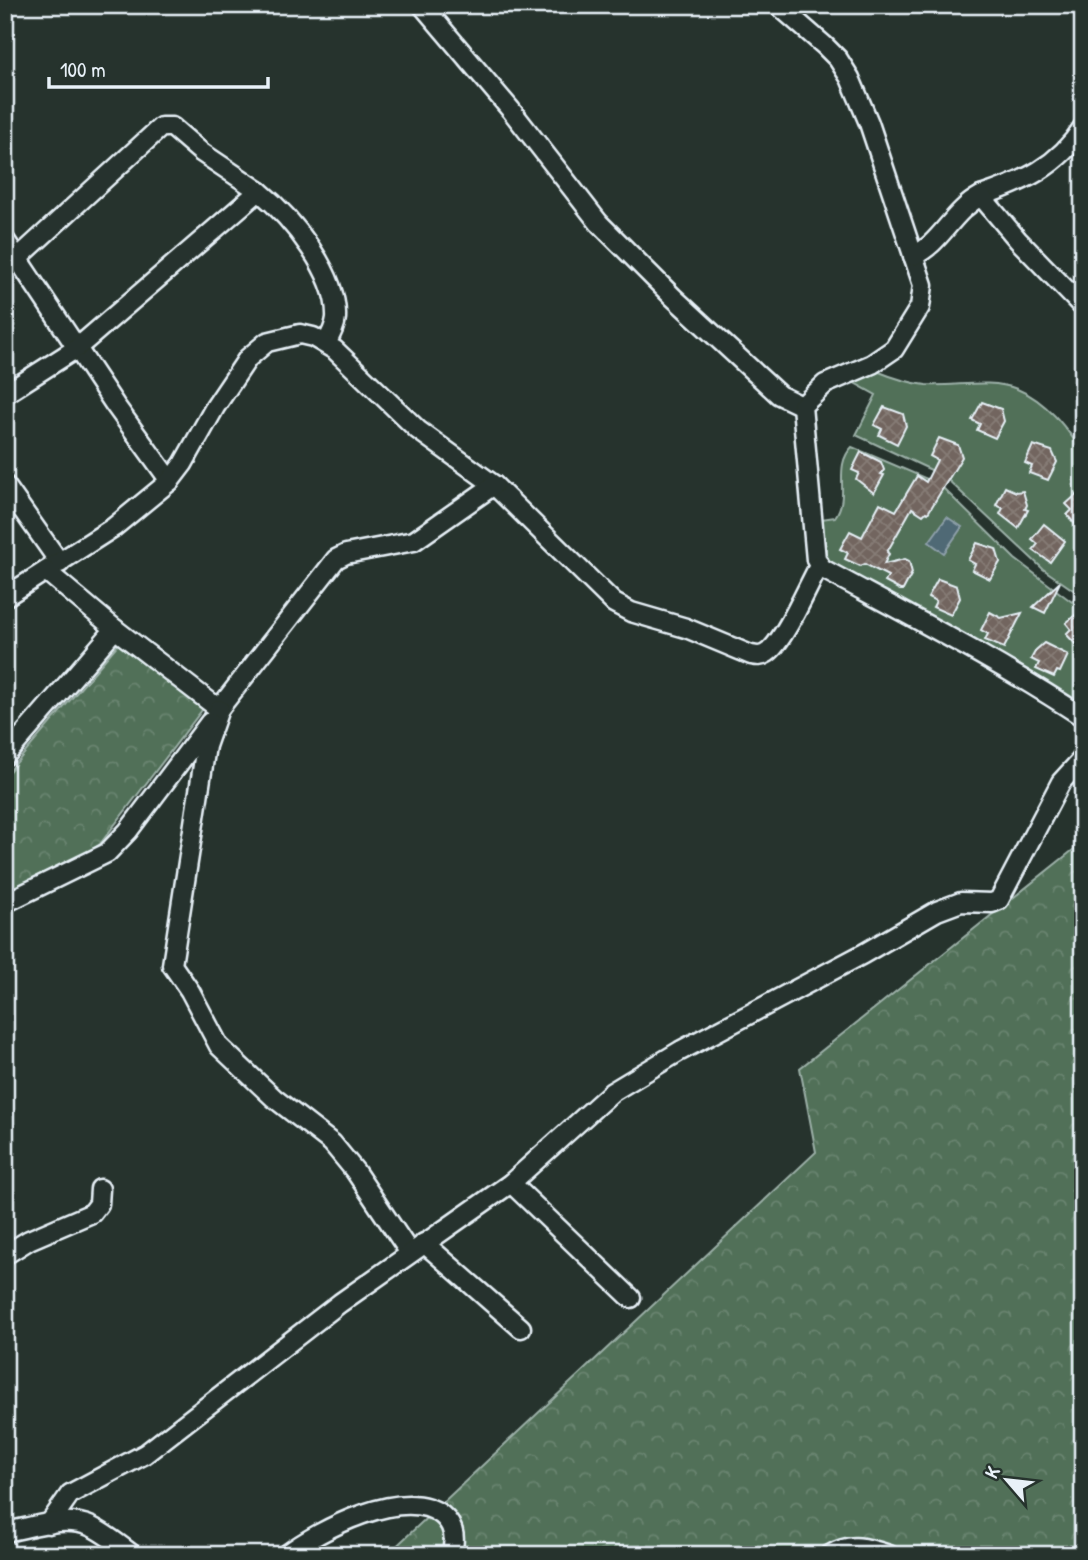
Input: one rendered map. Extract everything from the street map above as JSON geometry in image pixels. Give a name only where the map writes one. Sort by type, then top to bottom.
[{"type":"street","points":[[422,5],[511,110],[599,223],[673,297],[779,395],[802,406]]},
{"type":"street","points":[[778,5],[838,59],[850,78],[869,123],[923,285],[920,307],[903,337],[884,356],[825,384],[802,406]]},
{"type":"street","points":[[18,259],[161,127],[172,127],[201,152],[258,191],[294,223],[330,288],[335,322],[326,343]]},
{"type":"street","points":[[913,256],[924,251],[955,215],[981,196],[1003,189],[1055,161],[1065,153],[1083,127]]},
{"type":"street","points":[[5,394],[77,348],[258,191]]},
{"type":"street","points":[[981,196],[1017,240],[1083,307]]},
{"type":"street","points":[[5,240],[170,481]]},
{"type":"street","points":[[5,597],[114,527],[170,481],[183,464],[238,370],[257,348],[279,338],[300,334],[326,343],[358,370],[418,430],[494,485],[614,603],[631,612],[686,628],[751,655],[762,656],[774,646],[819,566]]},
{"type":"street","points":[[802,406],[814,545],[819,566],[1017,676],[1083,717]]},
{"type":"street","points":[[5,485],[53,567],[116,629],[219,709]]},
{"type":"street","points":[[5,903],[90,863],[117,843],[336,559],[346,554],[414,541],[494,485]]},
{"type":"street","points":[[5,756],[116,629]]},
{"type":"street","points":[[219,709],[206,746],[172,965],[190,991],[219,1046],[274,1098],[332,1143],[417,1248],[521,1328]]},
{"type":"street","points":[[49,1524],[70,1494],[145,1454],[340,1303],[511,1182],[612,1092],[937,911],[961,902],[992,903],[999,900],[1061,782],[1083,758]]},
{"type":"street","points":[[511,1182],[631,1298]]},
{"type":"street","points":[[5,1255],[29,1240],[92,1213],[100,1199],[100,1189]]},
{"type":"street","points":[[286,1555],[314,1537],[372,1510],[406,1505],[429,1508],[449,1522],[454,1536],[451,1555]]},
{"type":"street","points":[[5,1532],[49,1524],[73,1523],[91,1527],[133,1555]]},
{"type":"street","points":[[830,1555],[842,1548],[853,1546],[889,1555]]},
{"type":"green space","points":[[874,370],[926,385],[984,383],[1017,389],[1047,408],[1083,452],[1083,711],[828,560],[821,519],[835,517],[840,509],[843,463],[852,447],[939,484],[1015,559],[1072,602],[1079,594],[1043,569],[947,479],[856,435],[876,395],[851,381]]},
{"type":"green space","points":[[119,643],[124,644],[201,703],[202,710],[100,844],[5,893],[5,776]]},
{"type":"green space","points":[[1083,842],[1083,1555],[387,1555],[816,1152],[800,1068]]},
{"type":"water","points":[[947,517],[962,527],[944,553],[929,542]]},
{"type":"building","points":[[982,402],[1001,409],[1004,421],[995,438],[977,430],[980,424],[972,420]]},
{"type":"building","points":[[884,407],[903,414],[906,426],[897,444],[879,435],[882,429],[874,425]]},
{"type":"building","points":[[939,438],[958,445],[962,457],[928,513],[923,515],[912,508],[887,552],[889,554],[884,564],[905,559],[909,561],[912,573],[903,590],[900,590],[885,582],[888,576],[865,564],[860,566],[845,559],[848,553],[840,549],[850,531],[862,537],[880,503],[896,511],[917,476],[926,482],[937,460],[930,456]]},
{"type":"building","points":[[1033,445],[1052,451],[1057,462],[1048,480],[1029,473],[1032,466],[1025,463]]},
{"type":"building","points":[[861,452],[881,462],[884,470],[874,493],[856,479],[859,473],[852,470]]},
{"type":"building","points":[[1005,487],[1016,492],[1023,491],[1027,505],[1025,509],[1028,510],[1018,528],[1000,514],[1003,508],[996,505]]},
{"type":"building","points":[[1083,489],[1083,533],[1067,515],[1072,510],[1066,504]]},
{"type":"building","points":[[1044,524],[1065,541],[1050,562],[1033,550],[1038,544],[1032,539]]},
{"type":"building","points":[[977,543],[996,549],[1000,562],[990,579],[972,570],[975,564],[968,560]]},
{"type":"building","points":[[938,579],[957,586],[960,598],[951,615],[933,607],[936,601],[928,597]]},
{"type":"building","points":[[1060,582],[1045,613],[1033,607]]},
{"type":"building","points":[[1083,608],[1083,652],[1066,634],[1071,629],[1066,623]]},
{"type":"building","points":[[990,612],[1001,618],[1022,613],[1004,648],[985,640],[988,634],[981,630]]},
{"type":"building","points":[[1044,643],[1068,655],[1060,672],[1057,671],[1054,677],[1036,669],[1039,663],[1031,659]]}]
